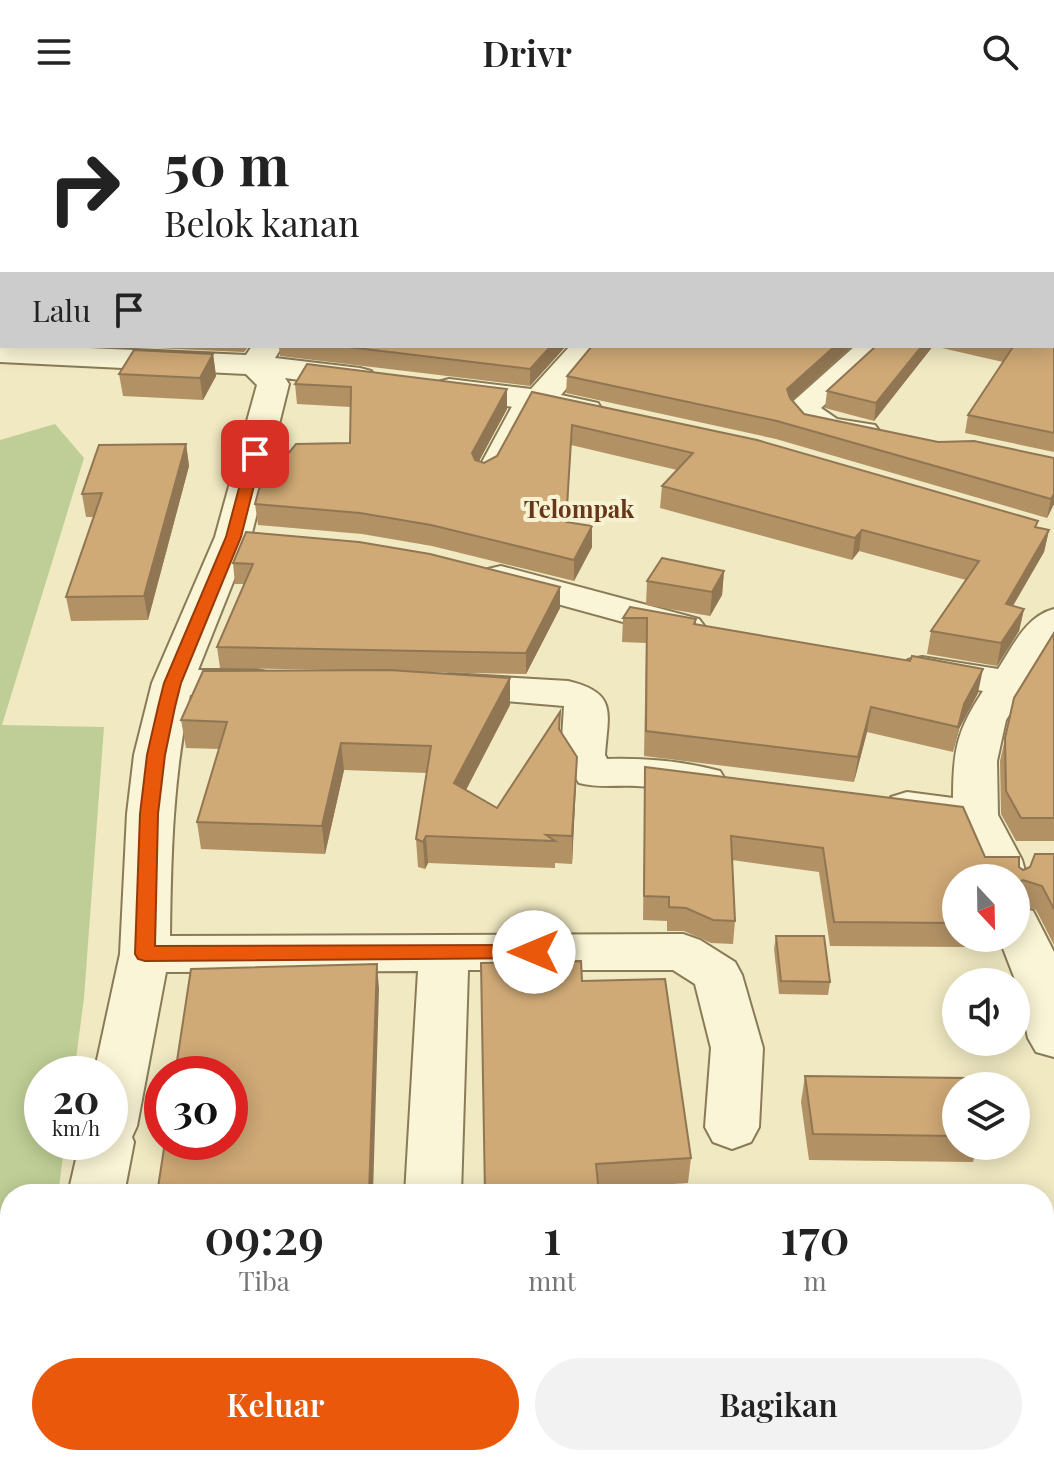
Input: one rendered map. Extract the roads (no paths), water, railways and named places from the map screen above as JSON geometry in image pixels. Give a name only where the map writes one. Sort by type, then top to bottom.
[{"type":"street","points":[[533,399],[585,348]]},
{"type":"street","points":[[872,348],[804,406],[806,414],[815,422],[888,436]]},
{"type":"street","points":[[0,353],[261,356],[406,384],[533,399],[612,416]]},
{"type":"street","points":[[124,1056],[145,954],[149,814],[156,755],[172,683],[249,539],[273,384],[261,356]]},
{"type":"street","points":[[473,570],[556,591],[634,617],[725,634]]},
{"type":"street","points":[[1013,864],[976,815],[975,761],[985,720],[1007,683],[1044,630],[1054,621]]},
{"type":"street","points":[[890,663],[1007,683]]},
{"type":"street","points":[[172,683],[297,682]]},
{"type":"street","points":[[406,683],[568,693],[583,699],[587,713],[583,755],[594,773],[638,772],[747,787]]},
{"type":"street","points":[[872,804],[976,815]]},
{"type":"street","points":[[145,954],[683,952],[717,975],[737,1048],[732,1127]]},
{"type":"street","points":[[1029,952],[1054,1038]]},
{"type":"street","points":[[433,1184],[444,953]]},
{"type":"street","points":[[98,1184],[103,1160]]},
{"type":"lane","points":[[485,475],[533,399]]},
{"type":"district","name":"Telompak","points":[[579,510]]}]
